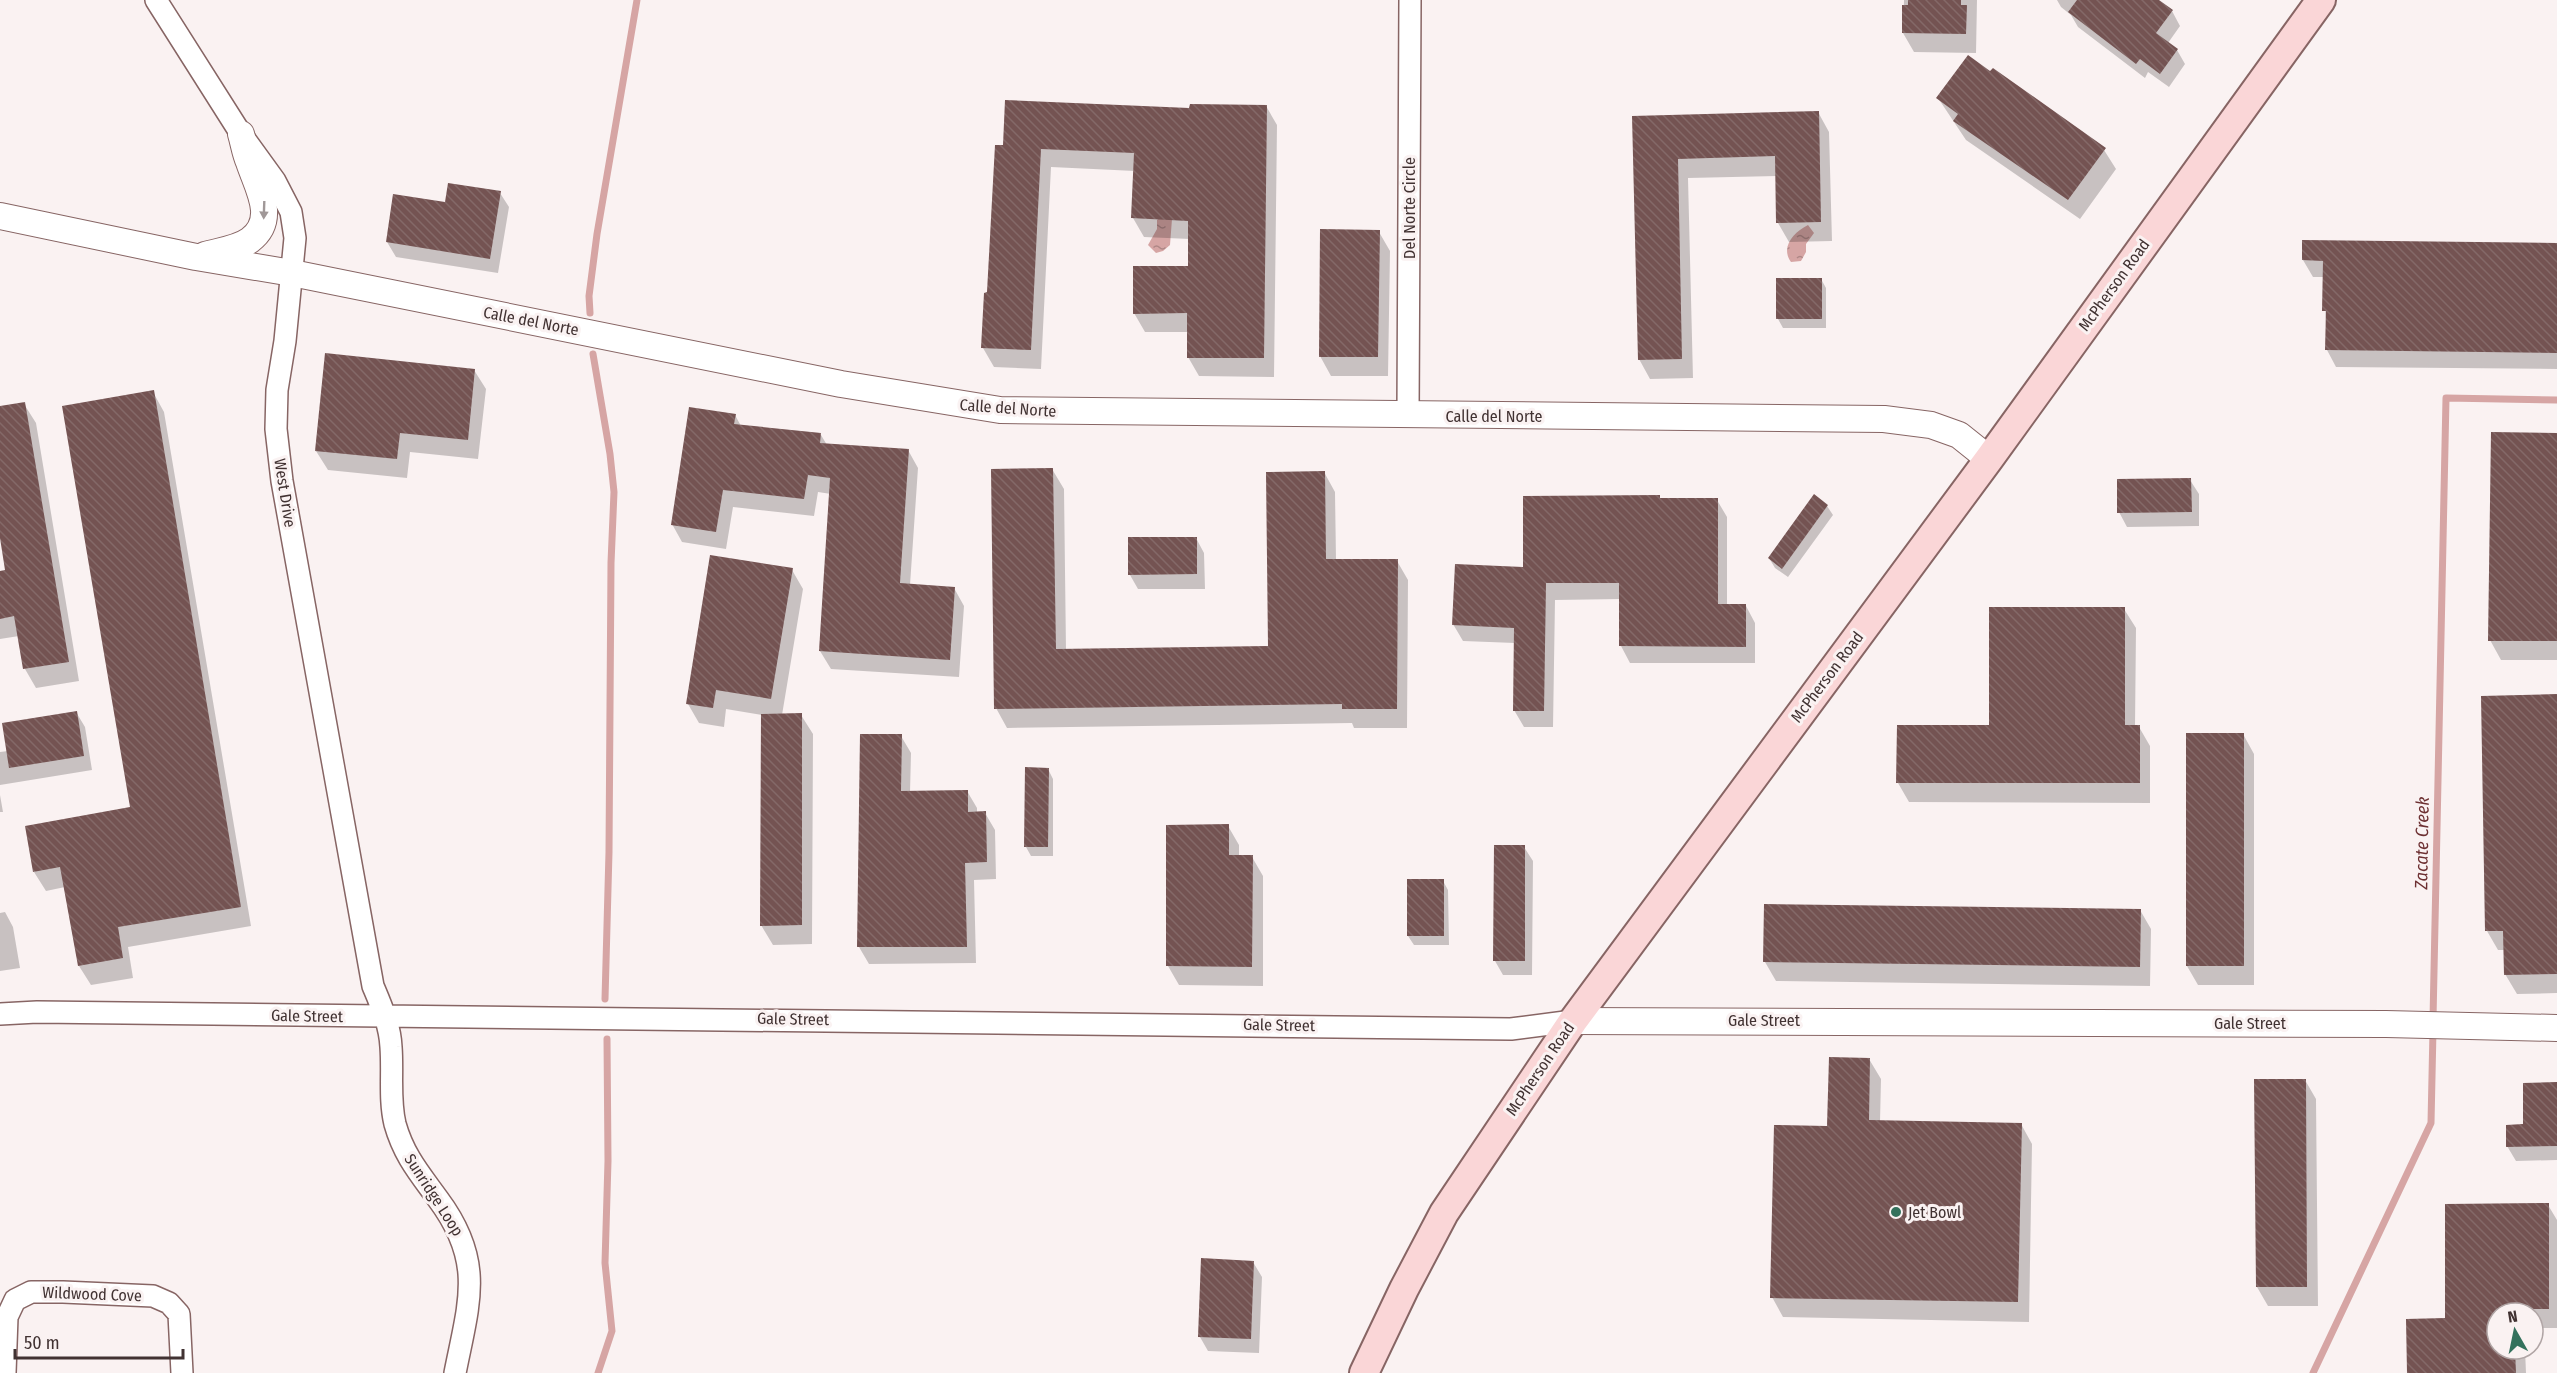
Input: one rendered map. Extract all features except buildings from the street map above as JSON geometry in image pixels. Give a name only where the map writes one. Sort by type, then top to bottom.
[{"type":"main road","name":"McPherson Road","points":[[1364,1373],[1444,1213],[1573,1021],[1989,459],[2321,0]]},
{"type":"street","name":"West Drive","points":[[156,0],[241,135],[275,181],[291,212],[295,238],[277,390],[276,429],[282,481],[373,986],[386,1017]]},
{"type":"street","name":"Del Norte Circle","points":[[1408,415],[1410,0]]},
{"type":"street","points":[[195,257],[237,246],[250,240],[263,221],[264,201],[248,161],[241,135]]},
{"type":"street","name":"Calle del Norte","points":[[0,216],[195,257],[292,273],[841,384],[1000,410],[1884,419],[1931,425],[1959,435],[1989,459]]},
{"type":"street","name":"Gale Street","points":[[0,1014],[37,1012],[386,1017],[723,1018],[1511,1029],[1573,1021],[1674,1019],[2557,1028]]},
{"type":"street","name":"Sunridge Loop","points":[[386,1017],[391,1045],[391,1095],[395,1124],[414,1168],[455,1223],[465,1245],[470,1269],[469,1302],[455,1373]]},
{"type":"street","name":"Wildwood Cove","points":[[5,1373],[7,1317],[15,1300],[31,1292],[63,1292],[153,1296],[170,1303],[179,1314],[182,1373]]},
{"type":"water","points":[[1163,215],[1172,219],[1170,245],[1156,253],[1148,245],[1157,229],[1157,220]]},
{"type":"water","points":[[1808,225],[1814,233],[1806,244],[1806,252],[1801,261],[1791,262],[1787,251],[1790,240]]},
{"type":"waterway","points":[[590,313],[589,296],[597,234],[637,0]]},
{"type":"waterway","points":[[593,354],[614,492],[605,999]]},
{"type":"waterway","name":"Zacate Creek","points":[[2433,1019],[2446,398],[2557,400]]},
{"type":"waterway","name":"Zacate Creek","points":[[2313,1373],[2431,1123],[2433,1030]]},
{"type":"waterway","points":[[598,1373],[612,1331],[605,1263],[608,1161],[607,1039]]},
{"type":"place","name":"Jet Bowl","points":[[1896,1212]]}]
